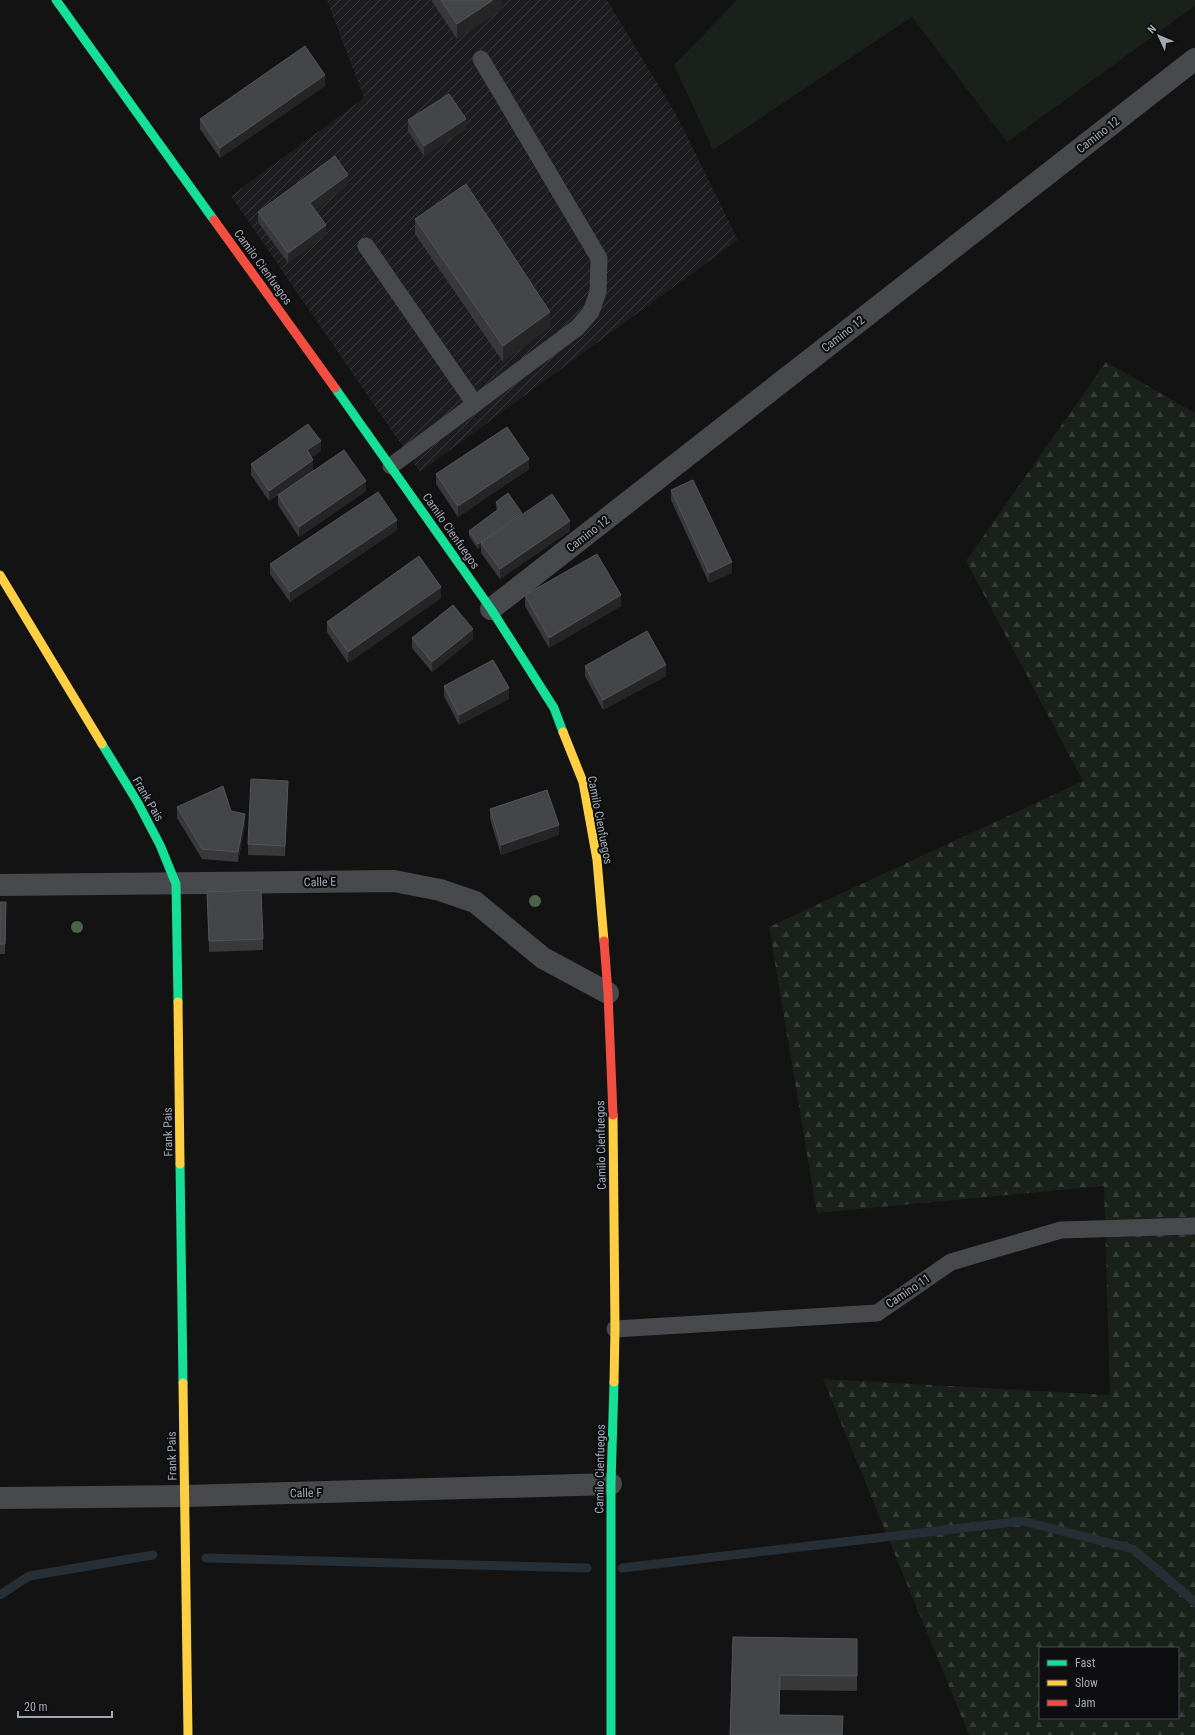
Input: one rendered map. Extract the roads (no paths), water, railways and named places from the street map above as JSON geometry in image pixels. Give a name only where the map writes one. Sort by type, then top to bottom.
[{"type":"street","name":"Camilo Cienfuegos","points":[[56,0],[391,466],[491,610],[554,708],[583,782],[597,860],[608,993],[613,1104],[615,1329],[612,1484],[611,1735]]},
{"type":"street","name":"Camino 12","points":[[491,610],[1195,59]]},
{"type":"street","name":"Frank Pais","points":[[0,575],[138,803],[160,845],[176,884],[188,1735]]},
{"type":"street","name":"Calle E","points":[[0,884],[176,884],[394,881],[440,890],[475,902],[542,958],[608,993]]},
{"type":"street","name":"Calle F","points":[[0,1498],[185,1496],[612,1484]]},
{"type":"lane","points":[[391,466],[577,328],[591,312],[598,292],[599,258],[481,59]]},
{"type":"lane","points":[[366,246],[475,404]]},
{"type":"lane","name":"Camino 11","points":[[615,1329],[877,1313],[951,1262],[1061,1230],[1195,1226]]},
{"type":"waterway","points":[[622,1568],[1022,1521],[1133,1549],[1195,1602]]},
{"type":"waterway","points":[[0,1595],[29,1576],[153,1555]]},
{"type":"waterway","points":[[206,1558],[587,1568]]}]
